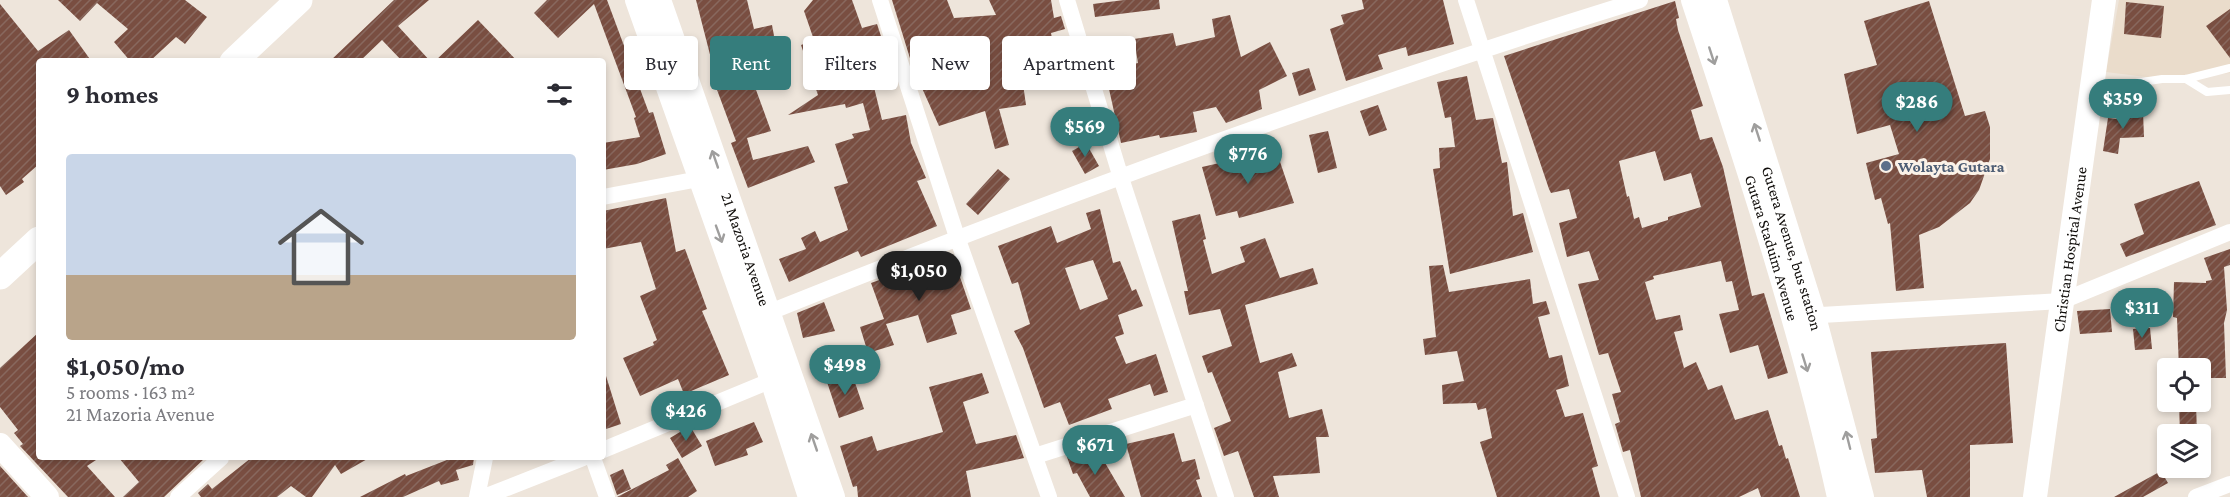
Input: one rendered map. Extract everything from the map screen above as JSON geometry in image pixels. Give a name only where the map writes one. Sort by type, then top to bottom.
[{"type":"main road","points":[[237,58],[299,0]]},
{"type":"main road","name":"21 Mazoria Avenue","points":[[637,0],[699,180],[760,316],[833,497]]},
{"type":"main road","name":"21 Mazoria Avenue","points":[[659,0],[760,316],[772,380],[810,497]]},
{"type":"main road","name":"Gutara Staduim Avenue","points":[[1693,0],[1802,316],[1839,497]]},
{"type":"main road","name":"Gutera Avenue, bus station","points":[[1715,0],[1802,316],[1862,497]]},
{"type":"main road","name":"Christian Hospital Avenue","points":[[2035,497],[2104,0]]},
{"type":"main road","points":[[0,276],[36,243]]},
{"type":"main road","points":[[0,445],[47,497]]},
{"type":"street","points":[[880,0],[957,237],[1049,497]]},
{"type":"street","points":[[1067,0],[1121,178],[1226,497]]},
{"type":"street","points":[[1466,0],[1627,497]]},
{"type":"street","points":[[760,316],[957,237],[1480,49],[1640,0]]},
{"type":"street","points":[[606,196],[699,180]]},
{"type":"street","points":[[1802,316],[2062,301],[2230,232]]},
{"type":"street","points":[[606,449],[772,380]]},
{"type":"street","points":[[1035,456],[1196,405]]},
{"type":"street","points":[[178,497],[219,460]]},
{"type":"street","points":[[477,497],[485,460]]},
{"type":"street","points":[[484,497],[578,460]]},
{"type":"street","points":[[594,460],[607,497]]},
{"type":"street","points":[[2196,497],[2230,484]]},
{"type":"lane","points":[[2091,89],[2162,79],[2186,80],[2230,68]]},
{"type":"lane","points":[[2186,80],[2207,92],[2230,90]]},
{"type":"shaded area","points":[[2119,0],[2230,0],[2230,73],[2162,79],[2106,72]]},
{"type":"building","points":[[58,0],[185,0],[207,17],[185,44],[176,37],[153,58],[128,58],[114,42],[128,29],[97,3],[80,21]]},
{"type":"building","points":[[394,0],[429,0],[398,26],[427,58],[399,58],[382,40],[363,58],[333,58]]},
{"type":"building","points":[[547,0],[607,0],[624,46],[624,85],[594,4],[558,38],[534,13]]},
{"type":"building","points":[[696,0],[747,0],[754,29],[772,25],[774,36],[710,36],[710,55]]},
{"type":"building","points":[[813,0],[852,0],[862,28],[877,24],[881,36],[813,36],[804,11]]},
{"type":"building","points":[[892,0],[947,0],[954,18],[996,15],[989,0],[1051,0],[1054,18],[1061,16],[1065,29],[1051,33],[1052,36],[1002,36],[1002,90],[1024,90],[1026,105],[999,109],[1009,145],[995,149],[985,111],[939,126],[923,90],[990,90],[990,36],[910,36],[910,58]]},
{"type":"building","points":[[1124,0],[1159,0],[1160,9],[1095,17],[1093,4]]},
{"type":"building","points":[[1362,0],[1443,0],[1454,44],[1408,56],[1406,47],[1378,55],[1383,69],[1346,81],[1330,29],[1344,24],[1341,15],[1364,9]]},
{"type":"building","points":[[1675,1],[1679,18],[1676,19],[1678,30],[1703,106],[1691,110],[1700,140],[1712,137],[1723,167],[1752,296],[1764,293],[1788,373],[1768,379],[1758,345],[1730,353],[1719,314],[1739,310],[1732,281],[1726,282],[1721,261],[1653,276],[1654,279],[1645,282],[1656,320],[1680,315],[1683,330],[1674,332],[1684,368],[1696,362],[1708,390],[1722,385],[1735,420],[1768,410],[1779,446],[1782,445],[1786,459],[1788,458],[1800,497],[1761,497],[1758,488],[1739,497],[1641,497],[1630,450],[1623,452],[1615,424],[1620,422],[1612,394],[1621,392],[1608,353],[1599,355],[1578,284],[1599,280],[1589,251],[1567,257],[1559,223],[1577,218],[1569,189],[1551,193],[1549,189],[1504,56]],"holes":[[[1655,151],[1664,181],[1691,173],[1701,207],[1642,228],[1639,217],[1634,219],[1619,161]]]},
{"type":"building","points":[[1929,1],[1965,116],[1985,111],[1990,127],[1990,159],[1979,190],[1970,203],[1939,227],[1919,235],[1924,288],[1896,291],[1890,223],[1888,224],[1881,198],[1875,200],[1866,163],[1899,154],[1890,125],[1857,134],[1844,74],[1877,65],[1864,21]]},
{"type":"building","points":[[2126,2],[2164,6],[2161,38],[2124,34]]},
{"type":"building","points":[[0,4],[38,51],[69,30],[89,58],[36,58],[36,167],[22,179],[24,182],[6,195],[0,186]]},
{"type":"building","points":[[2230,9],[2230,58],[2206,26]]},
{"type":"building","points":[[1230,15],[1241,57],[1270,42],[1287,76],[1259,90],[1262,109],[1226,123],[1216,107],[1193,112],[1197,132],[1160,138],[1159,135],[1121,143],[1109,90],[1136,90],[1136,63],[1138,63],[1136,39],[1173,33],[1176,46],[1215,37],[1212,19]]},
{"type":"building","points":[[478,20],[514,58],[438,58]]},
{"type":"building","points":[[1309,68],[1316,90],[1299,96],[1292,73]]},
{"type":"building","points":[[1467,76],[1476,120],[1493,118],[1502,163],[1507,162],[1513,216],[1523,213],[1533,252],[1450,274],[1433,169],[1440,168],[1439,148],[1455,147],[1451,117],[1445,118],[1437,82]]},
{"type":"building","points":[[626,90],[640,90],[649,113],[653,112],[666,154],[637,164],[606,169],[606,143],[640,137],[634,118],[636,117]]},
{"type":"building","points":[[717,90],[756,90],[771,131],[747,138],[753,160],[808,146],[815,162],[748,188],[731,143],[736,141]]},
{"type":"building","points":[[816,90],[875,90],[882,120],[906,115],[911,143],[926,178],[917,181],[937,226],[861,257],[858,251],[789,282],[779,259],[806,249],[801,238],[815,231],[820,242],[848,230],[834,187],[848,183],[835,144],[854,138],[852,134],[870,130],[863,103],[846,108],[845,104],[788,115],[818,95]]},
{"type":"building","points":[[1378,105],[1387,130],[1369,136],[1360,111]]},
{"type":"building","points":[[2143,112],[2144,137],[2120,138],[2118,154],[2103,151],[2108,118],[2124,120],[2123,113]]},
{"type":"building","points":[[1328,131],[1337,168],[1318,173],[1309,135]]},
{"type":"building","points":[[1086,143],[1099,166],[1085,174],[1072,151]]},
{"type":"building","points":[[1276,150],[1294,203],[1239,218],[1237,211],[1216,216],[1202,167]]},
{"type":"building","points":[[998,169],[1010,179],[978,215],[966,204]]},
{"type":"building","points":[[2199,181],[2216,225],[2126,257],[2120,244],[2144,234],[2134,204]]},
{"type":"building","points":[[666,198],[676,252],[685,249],[707,309],[702,311],[729,375],[684,394],[678,379],[640,396],[623,358],[654,345],[653,342],[657,340],[640,296],[656,289],[641,242],[606,248],[606,210]]},
{"type":"building","points":[[1100,209],[1113,263],[1120,261],[1132,291],[1136,289],[1143,306],[1118,315],[1124,334],[1115,337],[1126,364],[1156,354],[1168,392],[1154,396],[1150,384],[1108,399],[1112,409],[1069,425],[1060,402],[1044,408],[1023,348],[1014,331],[1030,324],[1018,282],[1012,284],[998,246],[1051,226],[1057,243],[1091,229],[1086,213]],"holes":[[[1093,260],[1108,299],[1080,310],[1065,268]]]},
{"type":"building","points":[[1200,214],[1206,239],[1203,240],[1212,274],[1245,262],[1240,247],[1265,238],[1280,278],[1313,268],[1318,284],[1245,305],[1260,363],[1292,353],[1297,366],[1278,372],[1289,418],[1322,409],[1329,437],[1316,437],[1320,473],[1273,476],[1279,497],[1254,497],[1238,451],[1224,456],[1214,428],[1231,421],[1212,372],[1208,373],[1202,356],[1232,346],[1220,309],[1189,315],[1184,291],[1188,291],[1172,221]]},
{"type":"building","points":[[2230,249],[2230,265],[2224,267],[2227,310],[2224,323],[2226,378],[2211,378],[2211,358],[2179,358],[2177,318],[2173,317],[2174,282],[2206,283],[2212,280],[2204,258]]},
{"type":"building","points":[[952,254],[971,309],[951,315],[957,334],[927,343],[918,315],[886,324],[894,345],[868,353],[860,327],[884,319],[871,283]]},
{"type":"building","points":[[1443,265],[1449,292],[1530,279],[1533,304],[1546,301],[1550,314],[1538,317],[1549,358],[1562,355],[1569,386],[1556,390],[1565,417],[1583,413],[1598,466],[1592,468],[1600,497],[1497,497],[1480,442],[1492,438],[1486,408],[1478,410],[1476,403],[1443,404],[1442,385],[1464,381],[1457,351],[1425,355],[1423,339],[1436,337],[1429,266]]},
{"type":"building","points":[[824,302],[835,331],[803,338],[797,313]]},
{"type":"building","points":[[2110,309],[2112,332],[2080,334],[2077,311]]},
{"type":"building","points":[[2150,328],[2152,349],[2135,350],[2133,329]]},
{"type":"building","points":[[36,335],[36,460],[96,460],[87,466],[115,497],[68,497],[20,446],[23,444],[14,433],[18,430],[0,407],[0,368]]},
{"type":"building","points":[[2006,343],[2013,443],[1970,445],[1970,497],[1927,497],[1922,470],[1875,473],[1871,439],[1877,438],[1871,352]]},
{"type":"building","points":[[982,373],[989,393],[963,402],[976,444],[1016,435],[1024,458],[966,471],[971,497],[858,497],[857,486],[853,487],[840,446],[872,436],[877,451],[943,432],[929,387]]},
{"type":"building","points":[[852,374],[864,409],[839,418],[827,382]]},
{"type":"building","points":[[606,376],[621,424],[606,429]]},
{"type":"building","points":[[2179,412],[2196,412],[2197,424],[2180,424]]},
{"type":"building","points":[[754,422],[763,442],[746,449],[748,455],[715,466],[706,441]]},
{"type":"building","points":[[690,426],[702,446],[682,458],[670,438]]},
{"type":"building","points":[[1174,433],[1182,462],[1195,459],[1200,479],[1196,480],[1202,497],[1141,497],[1126,444]]},
{"type":"building","points":[[1088,450],[1094,467],[1104,461],[1125,497],[1090,497],[1077,473],[1073,474],[1067,457]]},
{"type":"building","points":[[678,458],[697,491],[688,497],[617,497],[669,470],[666,465]]},
{"type":"building","points":[[121,460],[203,460],[164,497],[123,497],[139,482]]},
{"type":"building","points":[[248,460],[366,460],[341,474],[335,465],[312,497],[306,497],[291,486],[277,497],[201,497],[198,493],[208,484],[212,489]]},
{"type":"building","points":[[447,460],[474,460],[473,465],[456,470],[459,480],[441,485],[439,481],[403,497],[360,497],[405,474],[406,476]]},
{"type":"building","points":[[0,466],[28,497],[0,497]]},
{"type":"building","points":[[623,469],[631,489],[617,495],[610,475]]},
{"type":"building","points":[[2157,473],[2157,478],[2165,478],[2168,483],[2143,497],[2114,497]]},
{"type":"place","name":"Wolayta Gutara","points":[[1886,166]]}]
